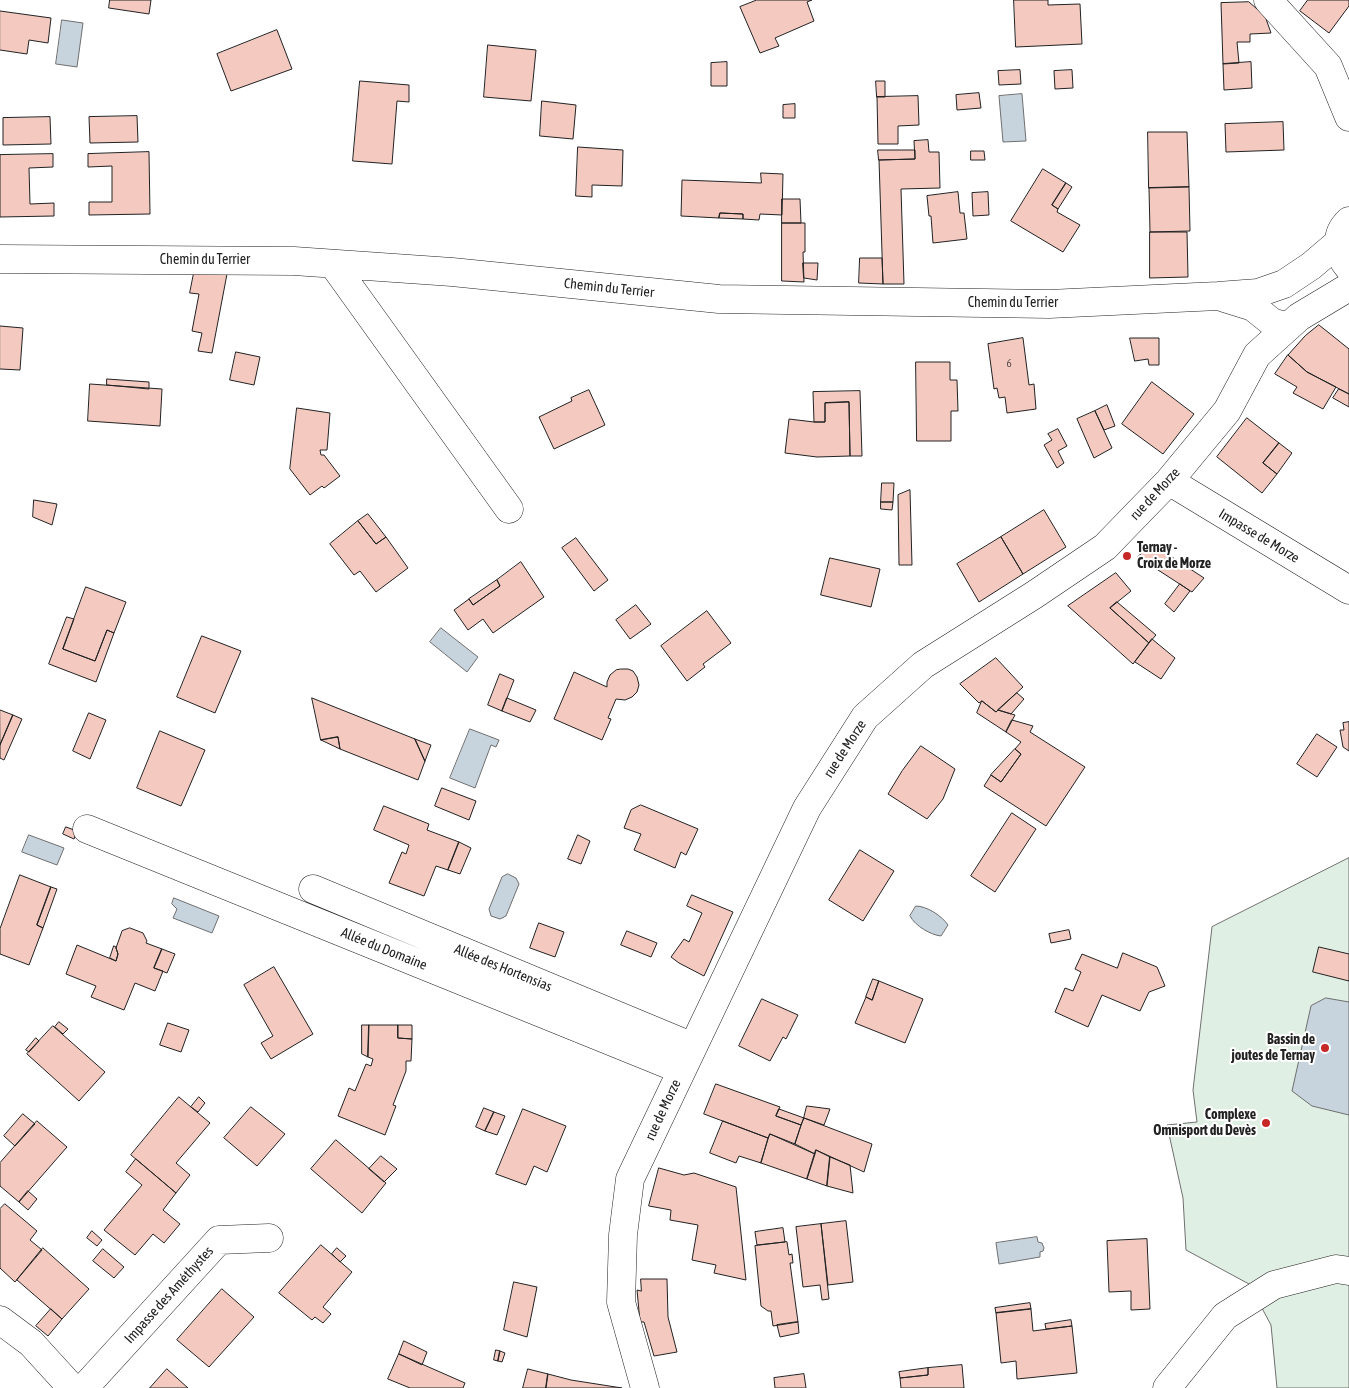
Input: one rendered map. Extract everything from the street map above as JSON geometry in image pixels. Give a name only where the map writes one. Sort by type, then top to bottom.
[{"type":"street","points":[[1268,0],[1328,66],[1349,117]]},
{"type":"street","points":[[1344,232],[1339,252],[1349,268]]},
{"type":"street","points":[[1305,270],[1344,232]]},
{"type":"street","name":"Chemin du Terrier","points":[[0,259],[294,261],[452,272],[719,299],[1050,304],[1258,293],[1284,284],[1305,270]]},
{"type":"street","points":[[333,264],[509,509]]},
{"type":"street","name":"rue de Morze","points":[[645,1388],[621,1302],[623,1236],[630,1179],[807,808],[865,717],[923,665],[1034,595],[1105,547],[1169,482],[1227,411],[1257,355],[1281,325],[1280,309],[1305,270]]},
{"type":"street","points":[[1218,296],[1253,308],[1281,325],[1299,317],[1349,287]]},
{"type":"street","name":"Impasse de Morze","points":[[1169,482],[1349,590]]},
{"type":"street","name":"Allée du Domaine","points":[[87,829],[688,1058]]},
{"type":"street","name":"Allée des Hortensias","points":[[313,889],[688,1058]]},
{"type":"street","name":"Impasse des Améthystes","points":[[84,1388],[219,1240],[269,1238]]},
{"type":"street","points":[[1166,1388],[1225,1316],[1274,1285],[1336,1269],[1349,1270]]},
{"type":"street","points":[[0,1320],[31,1343],[72,1388]]},
{"type":"green space","name":"Complexe Omnisport du Devès","points":[[1349,858],[1349,1388],[1277,1388],[1271,1325],[1249,1284],[1186,1250],[1183,1198],[1167,1125],[1197,1122],[1193,1090],[1212,927]]},
{"type":"shaded area","points":[[62,20],[83,23],[77,67],[56,64]]},
{"type":"shaded area","points":[[1022,94],[1026,141],[1003,142],[999,96]]},
{"type":"shaded area","points":[[441,628],[478,657],[467,672],[430,642]]},
{"type":"shaded area","points":[[470,729],[499,740],[496,747],[491,745],[475,788],[450,778]]},
{"type":"shaded area","points":[[29,835],[64,848],[57,865],[22,852]]},
{"type":"shaded area","points":[[508,874],[516,878],[519,884],[506,916],[500,919],[491,916],[489,909],[502,877]]},
{"type":"shaded area","points":[[174,898],[219,916],[212,933],[173,918],[177,909],[172,904]]},
{"type":"shaded area","points":[[916,906],[920,906],[938,915],[948,925],[941,936],[933,934],[912,920],[910,916]]},
{"type":"shaded area","name":"Bassin de joutes de Ternay","points":[[1326,998],[1349,1002],[1349,1115],[1312,1106],[1292,1091],[1311,1006]]},
{"type":"shaded area","points":[[1037,1237],[1038,1242],[1042,1243],[1044,1248],[1040,1252],[1040,1257],[999,1264],[996,1243]]},
{"type":"building","points":[[110,0],[151,0],[149,14],[109,8]]},
{"type":"building","points":[[757,0],[812,0],[807,2],[814,21],[775,38],[779,46],[760,53],[740,7]]},
{"type":"building","points":[[1014,0],[1048,0],[1048,5],[1080,4],[1082,44],[1016,47]]},
{"type":"building","points":[[1308,0],[1349,0],[1349,6],[1329,33],[1300,11]]},
{"type":"building","points":[[1249,2],[1265,16],[1271,33],[1250,34],[1250,42],[1237,42],[1239,63],[1223,64],[1221,3]]},
{"type":"building","points":[[0,11],[51,18],[48,43],[29,40],[27,54],[0,50]]},
{"type":"building","points":[[277,30],[292,69],[231,91],[217,54]]},
{"type":"building","points":[[488,45],[536,50],[531,101],[484,97]]},
{"type":"building","points":[[727,62],[727,86],[711,86],[711,63]]},
{"type":"building","points":[[1251,62],[1252,88],[1224,90],[1223,64]]},
{"type":"building","points":[[1020,70],[1021,84],[999,85],[998,71]]},
{"type":"building","points":[[1072,70],[1073,88],[1055,89],[1054,71]]},
{"type":"building","points":[[360,81],[409,85],[409,102],[397,101],[392,164],[353,161]]},
{"type":"building","points":[[876,81],[885,81],[885,97],[877,97]]},
{"type":"building","points":[[979,93],[981,108],[957,110],[956,95]]},
{"type":"building","points":[[918,96],[919,125],[898,126],[898,144],[878,144],[877,97]]},
{"type":"building","points":[[542,101],[576,105],[573,139],[540,136]]},
{"type":"building","points":[[795,104],[795,118],[783,118],[783,105]]},
{"type":"building","points":[[137,116],[138,142],[90,143],[89,117]]},
{"type":"building","points":[[50,117],[51,144],[3,145],[3,118]]},
{"type":"building","points":[[1283,122],[1284,150],[1226,152],[1225,124]]},
{"type":"building","points":[[1148,132],[1187,132],[1189,187],[1149,188]]},
{"type":"building","points":[[928,140],[929,152],[939,152],[940,188],[901,189],[904,284],[883,284],[879,160],[915,159],[914,141]]},
{"type":"building","points":[[578,147],[623,150],[622,186],[592,185],[592,197],[576,196]]},
{"type":"building","points":[[878,150],[915,150],[915,159],[879,160]]},
{"type":"building","points":[[971,151],[984,151],[985,160],[971,160]]},
{"type":"building","points":[[149,152],[150,214],[89,215],[89,202],[112,202],[112,166],[88,167],[88,154]]},
{"type":"building","points":[[53,154],[53,167],[29,168],[30,204],[54,203],[54,216],[0,217],[0,155]]},
{"type":"building","points":[[1043,169],[1066,183],[1052,205],[1058,209],[1057,212],[1080,225],[1063,252],[1011,221]]},
{"type":"building","points":[[761,173],[783,174],[782,215],[760,214],[759,220],[743,219],[743,214],[720,213],[719,218],[681,216],[682,180],[761,183]]},
{"type":"building","points":[[1066,183],[1072,187],[1058,209],[1052,205]]},
{"type":"building","points":[[1189,187],[1190,231],[1150,232],[1149,188]]},
{"type":"building","points":[[958,192],[960,213],[964,213],[967,239],[933,243],[927,196]]},
{"type":"building","points":[[988,192],[989,215],[973,216],[972,193]]},
{"type":"building","points":[[782,199],[800,199],[801,223],[782,223]]},
{"type":"building","points":[[720,213],[743,214],[743,219],[719,218]]},
{"type":"building","points":[[782,223],[805,223],[805,252],[803,252],[804,282],[782,281]]},
{"type":"building","points":[[1150,232],[1187,232],[1188,277],[1150,278]]},
{"type":"building","points":[[860,258],[882,258],[883,284],[859,283]]},
{"type":"building","points":[[803,263],[818,263],[817,280],[804,278]]},
{"type":"building","points":[[194,273],[227,274],[212,353],[198,351],[202,333],[192,331],[199,294],[190,293]]},
{"type":"building","points":[[1319,325],[1349,349],[1349,394],[1307,372],[1288,355],[1305,336]]},
{"type":"building","points":[[0,326],[23,328],[20,370],[0,369]]},
{"type":"building","points":[[1023,338],[1029,385],[1034,384],[1036,409],[1007,413],[1005,397],[999,398],[997,388],[994,389],[988,344]]},
{"type":"building","points":[[1130,338],[1159,338],[1159,365],[1149,365],[1148,359],[1135,361]]},
{"type":"building","points":[[236,352],[260,357],[254,385],[230,380]]},
{"type":"building","points":[[1288,355],[1307,372],[1336,387],[1323,409],[1293,393],[1297,387],[1275,374]]},
{"type":"building","points":[[916,362],[950,362],[950,380],[957,380],[958,411],[951,411],[951,441],[917,441]]},
{"type":"building","points":[[107,379],[149,382],[149,389],[107,385]]},
{"type":"building","points":[[1152,382],[1194,414],[1163,454],[1122,424]]},
{"type":"building","points":[[90,384],[162,389],[160,426],[88,421]]},
{"type":"building","points":[[1339,389],[1349,394],[1349,407],[1333,398]]},
{"type":"building","points":[[589,390],[605,425],[554,449],[539,417],[572,401],[571,398]]},
{"type":"building","points":[[860,391],[862,456],[850,456],[849,402],[825,403],[825,422],[814,422],[813,392]]},
{"type":"building","points":[[849,402],[850,456],[817,457],[785,453],[789,419],[825,422],[825,403]]},
{"type":"building","points":[[1107,405],[1115,426],[1104,430],[1095,411]]},
{"type":"building","points":[[297,408],[330,413],[327,450],[320,450],[321,455],[324,455],[340,476],[324,488],[322,486],[310,495],[290,469]]},
{"type":"building","points":[[1095,411],[1112,448],[1094,458],[1077,419]]},
{"type":"building","points":[[1247,418],[1279,443],[1263,463],[1277,474],[1262,493],[1217,457]]},
{"type":"building","points":[[1058,429],[1067,446],[1058,451],[1064,463],[1057,468],[1044,445],[1052,440],[1048,434]]},
{"type":"building","points":[[1279,443],[1292,453],[1277,474],[1263,463]]},
{"type":"building","points":[[882,483],[894,483],[893,502],[881,502]]},
{"type":"building","points":[[910,490],[912,565],[899,565],[898,495]]},
{"type":"building","points":[[34,500],[57,504],[52,525],[33,517]]},
{"type":"building","points":[[881,502],[893,502],[892,510],[881,509]]},
{"type":"building","points":[[1044,510],[1066,547],[1023,574],[1001,537]]},
{"type":"building","points":[[368,514],[386,537],[376,544],[358,521]]},
{"type":"building","points":[[358,521],[376,544],[386,537],[408,568],[376,592],[360,571],[354,575],[330,544]]},
{"type":"building","points":[[1001,537],[1023,574],[979,602],[957,564]]},
{"type":"building","points":[[576,538],[608,580],[594,591],[562,548]]},
{"type":"building","points":[[1152,544],[1204,578],[1192,592],[1138,557]]},
{"type":"building","points":[[830,558],[880,569],[871,607],[821,595]]},
{"type":"building","points":[[521,562],[544,597],[493,633],[483,619],[468,630],[454,610],[469,599],[473,605],[500,586],[497,580]]},
{"type":"building","points":[[1116,573],[1131,591],[1110,608],[1149,643],[1133,664],[1068,606]]},
{"type":"building","points":[[497,580],[500,586],[473,605],[469,599]]},
{"type":"building","points":[[1180,584],[1190,591],[1174,612],[1165,604]]},
{"type":"building","points":[[86,587],[126,602],[114,633],[107,630],[95,661],[63,649]]},
{"type":"building","points":[[1117,602],[1156,635],[1149,643],[1110,608]]},
{"type":"building","points":[[636,605],[651,624],[630,639],[616,620]]},
{"type":"building","points":[[707,611],[731,643],[703,664],[705,667],[687,681],[661,646]]},
{"type":"building","points":[[67,617],[74,619],[63,649],[95,661],[107,630],[114,633],[96,682],[49,664]]},
{"type":"building","points":[[202,636],[241,651],[215,713],[177,697]]},
{"type":"building","points":[[1152,639],[1175,658],[1161,679],[1135,662]]},
{"type":"building","points":[[996,658],[1023,687],[996,712],[982,701],[979,703],[960,684]]},
{"type":"building","points":[[616,670],[633,671],[639,685],[637,692],[632,697],[625,700],[616,699],[608,718],[611,719],[602,740],[554,719],[574,672],[607,687],[610,675]]},
{"type":"building","points":[[500,674],[514,680],[502,711],[488,705]]},
{"type":"building","points":[[1017,693],[1024,699],[1011,714],[998,710]]},
{"type":"building","points":[[312,698],[415,739],[425,761],[418,780],[340,749],[338,737],[321,740]]},
{"type":"building","points":[[507,698],[536,710],[530,722],[502,711]]},
{"type":"building","points":[[982,701],[996,712],[998,710],[1015,715],[1006,732],[977,713]]},
{"type":"building","points":[[0,710],[13,715],[0,745]]},
{"type":"building","points":[[89,713],[106,720],[90,759],[73,751]]},
{"type":"building","points":[[13,715],[22,719],[4,760],[0,758],[0,745]]},
{"type":"building","points":[[1012,720],[1033,726],[1030,732],[1085,767],[1046,826],[984,786],[991,775],[1001,782],[1021,754],[1015,749],[1021,742],[1006,732]]},
{"type":"building","points":[[1349,722],[1349,751],[1343,747],[1340,730],[1344,730],[1343,723]]},
{"type":"building","points":[[160,731],[205,750],[181,806],[137,788]]},
{"type":"building","points":[[1317,734],[1337,747],[1317,777],[1297,764]]},
{"type":"building","points":[[338,737],[340,749],[321,740]]},
{"type":"building","points":[[415,739],[431,745],[425,761]]},
{"type":"building","points":[[921,746],[955,769],[943,799],[927,819],[888,794]]},
{"type":"building","points":[[1015,749],[1021,754],[1001,782],[991,775]]},
{"type":"building","points":[[442,788],[476,801],[469,820],[435,806]]},
{"type":"building","points":[[641,805],[698,829],[686,855],[681,852],[675,868],[634,850],[641,834],[624,828],[631,810]]},
{"type":"building","points":[[384,806],[429,824],[427,830],[459,842],[448,870],[436,866],[424,896],[389,883],[402,852],[406,854],[409,845],[374,830]]},
{"type":"building","points":[[1012,813],[1036,829],[995,892],[971,876]]},
{"type":"building","points":[[66,827],[77,831],[74,839],[63,834]]},
{"type":"building","points":[[578,835],[590,841],[581,864],[568,859]]},
{"type":"building","points":[[459,842],[471,848],[460,874],[448,870]]},
{"type":"building","points":[[860,850],[894,871],[863,921],[829,900]]},
{"type":"building","points":[[20,875],[51,887],[37,925],[43,928],[29,965],[0,954],[0,929]]},
{"type":"building","points":[[51,887],[57,889],[43,928],[37,925]]},
{"type":"building","points":[[692,895],[733,912],[704,976],[671,957],[684,939],[689,942],[702,913],[687,906]]},
{"type":"building","points":[[539,923],[564,932],[555,957],[530,948]]},
{"type":"building","points":[[130,928],[143,933],[147,941],[146,943],[162,949],[154,968],[163,971],[155,991],[135,983],[124,1010],[91,997],[96,986],[66,974],[77,945],[116,961],[118,954],[116,948],[122,931]]},
{"type":"building","points":[[1069,930],[1071,939],[1051,943],[1049,934]]},
{"type":"building","points":[[627,931],[657,943],[651,957],[621,945]]},
{"type":"building","points":[[114,946],[118,954],[116,961],[110,958]]},
{"type":"building","points":[[1319,947],[1349,954],[1349,981],[1313,972]]},
{"type":"building","points":[[162,949],[175,954],[167,973],[154,968]]},
{"type":"building","points":[[1123,953],[1157,967],[1165,986],[1149,992],[1140,1011],[1102,995],[1088,1027],[1055,1012],[1065,988],[1073,991],[1081,972],[1075,969],[1082,954],[1117,968]]},
{"type":"building","points":[[274,967],[313,1034],[271,1059],[261,1043],[273,1036],[244,985]]},
{"type":"building","points":[[873,979],[879,981],[872,1000],[866,997]]},
{"type":"building","points":[[879,981],[923,999],[905,1043],[855,1023],[866,997],[872,1000]]},
{"type":"building","points":[[762,999],[798,1015],[786,1039],[783,1037],[770,1061],[739,1046]]},
{"type":"building","points":[[59,1022],[68,1029],[63,1034],[55,1027]]},
{"type":"building","points":[[168,1023],[189,1030],[181,1052],[160,1045]]},
{"type":"building","points":[[362,1025],[369,1025],[368,1057],[362,1054]]},
{"type":"building","points":[[369,1025],[398,1025],[398,1038],[412,1039],[411,1061],[406,1061],[406,1071],[393,1105],[396,1106],[385,1135],[338,1116],[349,1088],[355,1091],[366,1064],[371,1066],[373,1059],[368,1057]]},
{"type":"building","points":[[398,1025],[412,1025],[412,1039],[398,1038]]},
{"type":"building","points":[[53,1026],[105,1072],[79,1101],[27,1054]]},
{"type":"building","points":[[36,1038],[39,1041],[29,1052],[26,1050]]},
{"type":"building","points":[[716,1084],[780,1107],[776,1116],[801,1125],[795,1144],[770,1134],[768,1138],[704,1114]]},
{"type":"building","points":[[179,1097],[210,1123],[176,1163],[190,1175],[176,1193],[131,1155]]},
{"type":"building","points":[[199,1097],[205,1103],[198,1112],[191,1107]]},
{"type":"building","points":[[807,1106],[830,1109],[824,1125],[804,1118]]},
{"type":"building","points":[[251,1107],[285,1134],[257,1166],[224,1138]]},
{"type":"building","points":[[484,1108],[494,1112],[485,1131],[476,1127]]},
{"type":"building","points":[[523,1109],[566,1126],[547,1172],[534,1166],[526,1185],[496,1174]]},
{"type":"building","points":[[779,1109],[804,1118],[801,1125],[776,1116]]},
{"type":"building","points":[[494,1112],[505,1116],[497,1135],[485,1131]]},
{"type":"building","points":[[23,1114],[35,1124],[15,1146],[4,1136]]},
{"type":"building","points":[[804,1118],[872,1144],[864,1172],[816,1150],[815,1154],[795,1144]]},
{"type":"building","points":[[37,1121],[67,1147],[19,1202],[0,1186],[0,1163]]},
{"type":"building","points":[[723,1121],[768,1138],[761,1163],[739,1156],[736,1163],[710,1153]]},
{"type":"building","points":[[770,1134],[815,1154],[807,1179],[761,1163]]},
{"type":"building","points":[[336,1140],[386,1183],[362,1213],[311,1169]]},
{"type":"building","points":[[816,1150],[830,1157],[827,1186],[807,1179]]},
{"type":"building","points":[[381,1156],[397,1169],[384,1182],[369,1169]]},
{"type":"building","points":[[830,1157],[850,1165],[853,1193],[827,1186]]},
{"type":"building","points":[[136,1159],[176,1193],[163,1210],[180,1224],[164,1243],[153,1234],[135,1255],[104,1230],[142,1185],[126,1172]]},
{"type":"building","points":[[659,1168],[684,1175],[694,1173],[736,1187],[746,1280],[714,1273],[716,1265],[692,1260],[698,1225],[670,1220],[671,1210],[649,1206]]},
{"type":"building","points":[[28,1191],[37,1199],[28,1210],[19,1202]]},
{"type":"building","points":[[5,1204],[37,1231],[30,1240],[42,1250],[15,1282],[0,1268],[0,1209]]},
{"type":"building","points":[[846,1221],[853,1282],[828,1285],[821,1224]]},
{"type":"building","points":[[821,1224],[829,1299],[822,1300],[820,1285],[803,1287],[796,1227]]},
{"type":"building","points":[[783,1228],[785,1242],[757,1245],[755,1232]]},
{"type":"building","points":[[92,1231],[102,1240],[97,1246],[87,1238]]},
{"type":"building","points":[[1147,1239],[1150,1309],[1131,1310],[1131,1291],[1109,1292],[1107,1241]]},
{"type":"building","points":[[787,1242],[789,1255],[792,1254],[793,1263],[790,1263],[798,1322],[773,1326],[771,1311],[761,1306],[755,1246]]},
{"type":"building","points":[[321,1245],[352,1272],[323,1307],[331,1314],[323,1323],[315,1317],[312,1320],[279,1293]]},
{"type":"building","points":[[43,1248],[89,1289],[62,1319],[17,1280]]},
{"type":"building","points":[[337,1248],[346,1256],[340,1262],[332,1254]]},
{"type":"building","points":[[103,1249],[124,1267],[114,1278],[93,1261]]},
{"type":"building","points":[[641,1279],[667,1279],[668,1317],[677,1352],[654,1356],[644,1322],[640,1322],[637,1290],[641,1291]]},
{"type":"building","points":[[514,1282],[537,1287],[527,1337],[504,1330]]},
{"type":"building","points":[[222,1289],[254,1317],[209,1367],[177,1340]]},
{"type":"building","points":[[1030,1303],[1031,1309],[996,1313],[995,1308]]},
{"type":"building","points":[[51,1309],[62,1319],[48,1336],[36,1326]]},
{"type":"building","points":[[1031,1309],[1033,1331],[1072,1326],[1077,1373],[1017,1379],[1016,1361],[1001,1363],[996,1313]]},
{"type":"building","points":[[1071,1320],[1072,1326],[1046,1329],[1045,1324]]},
{"type":"building","points":[[798,1322],[799,1333],[780,1337],[777,1325]]},
{"type":"building","points":[[404,1341],[427,1352],[422,1365],[399,1354]]},
{"type":"building","points":[[496,1350],[500,1351],[498,1361],[494,1360]]},
{"type":"building","points":[[500,1351],[505,1353],[502,1362],[498,1361]]},
{"type":"building","points":[[399,1354],[465,1383],[463,1388],[410,1388],[388,1379]]},
{"type":"building","points":[[962,1365],[964,1388],[901,1388],[900,1378],[928,1375],[928,1368]]},
{"type":"building","points":[[928,1368],[928,1375],[900,1378],[899,1372]]},
{"type":"building","points":[[167,1369],[188,1388],[150,1388]]},
{"type":"building","points":[[528,1369],[548,1374],[546,1388],[523,1388]]},
{"type":"building","points":[[548,1374],[571,1380],[622,1388],[546,1388]]},
{"type":"building","points":[[804,1374],[806,1388],[775,1388],[774,1378]]},
{"type":"place","name":"Ternay - Croix de Morze","points":[[1127,556]]},
{"type":"place","name":"Bassin de joutes de Ternay","points":[[1325,1048]]},
{"type":"place","name":"Complexe Omnisport du Devès","points":[[1266,1123]]}]
